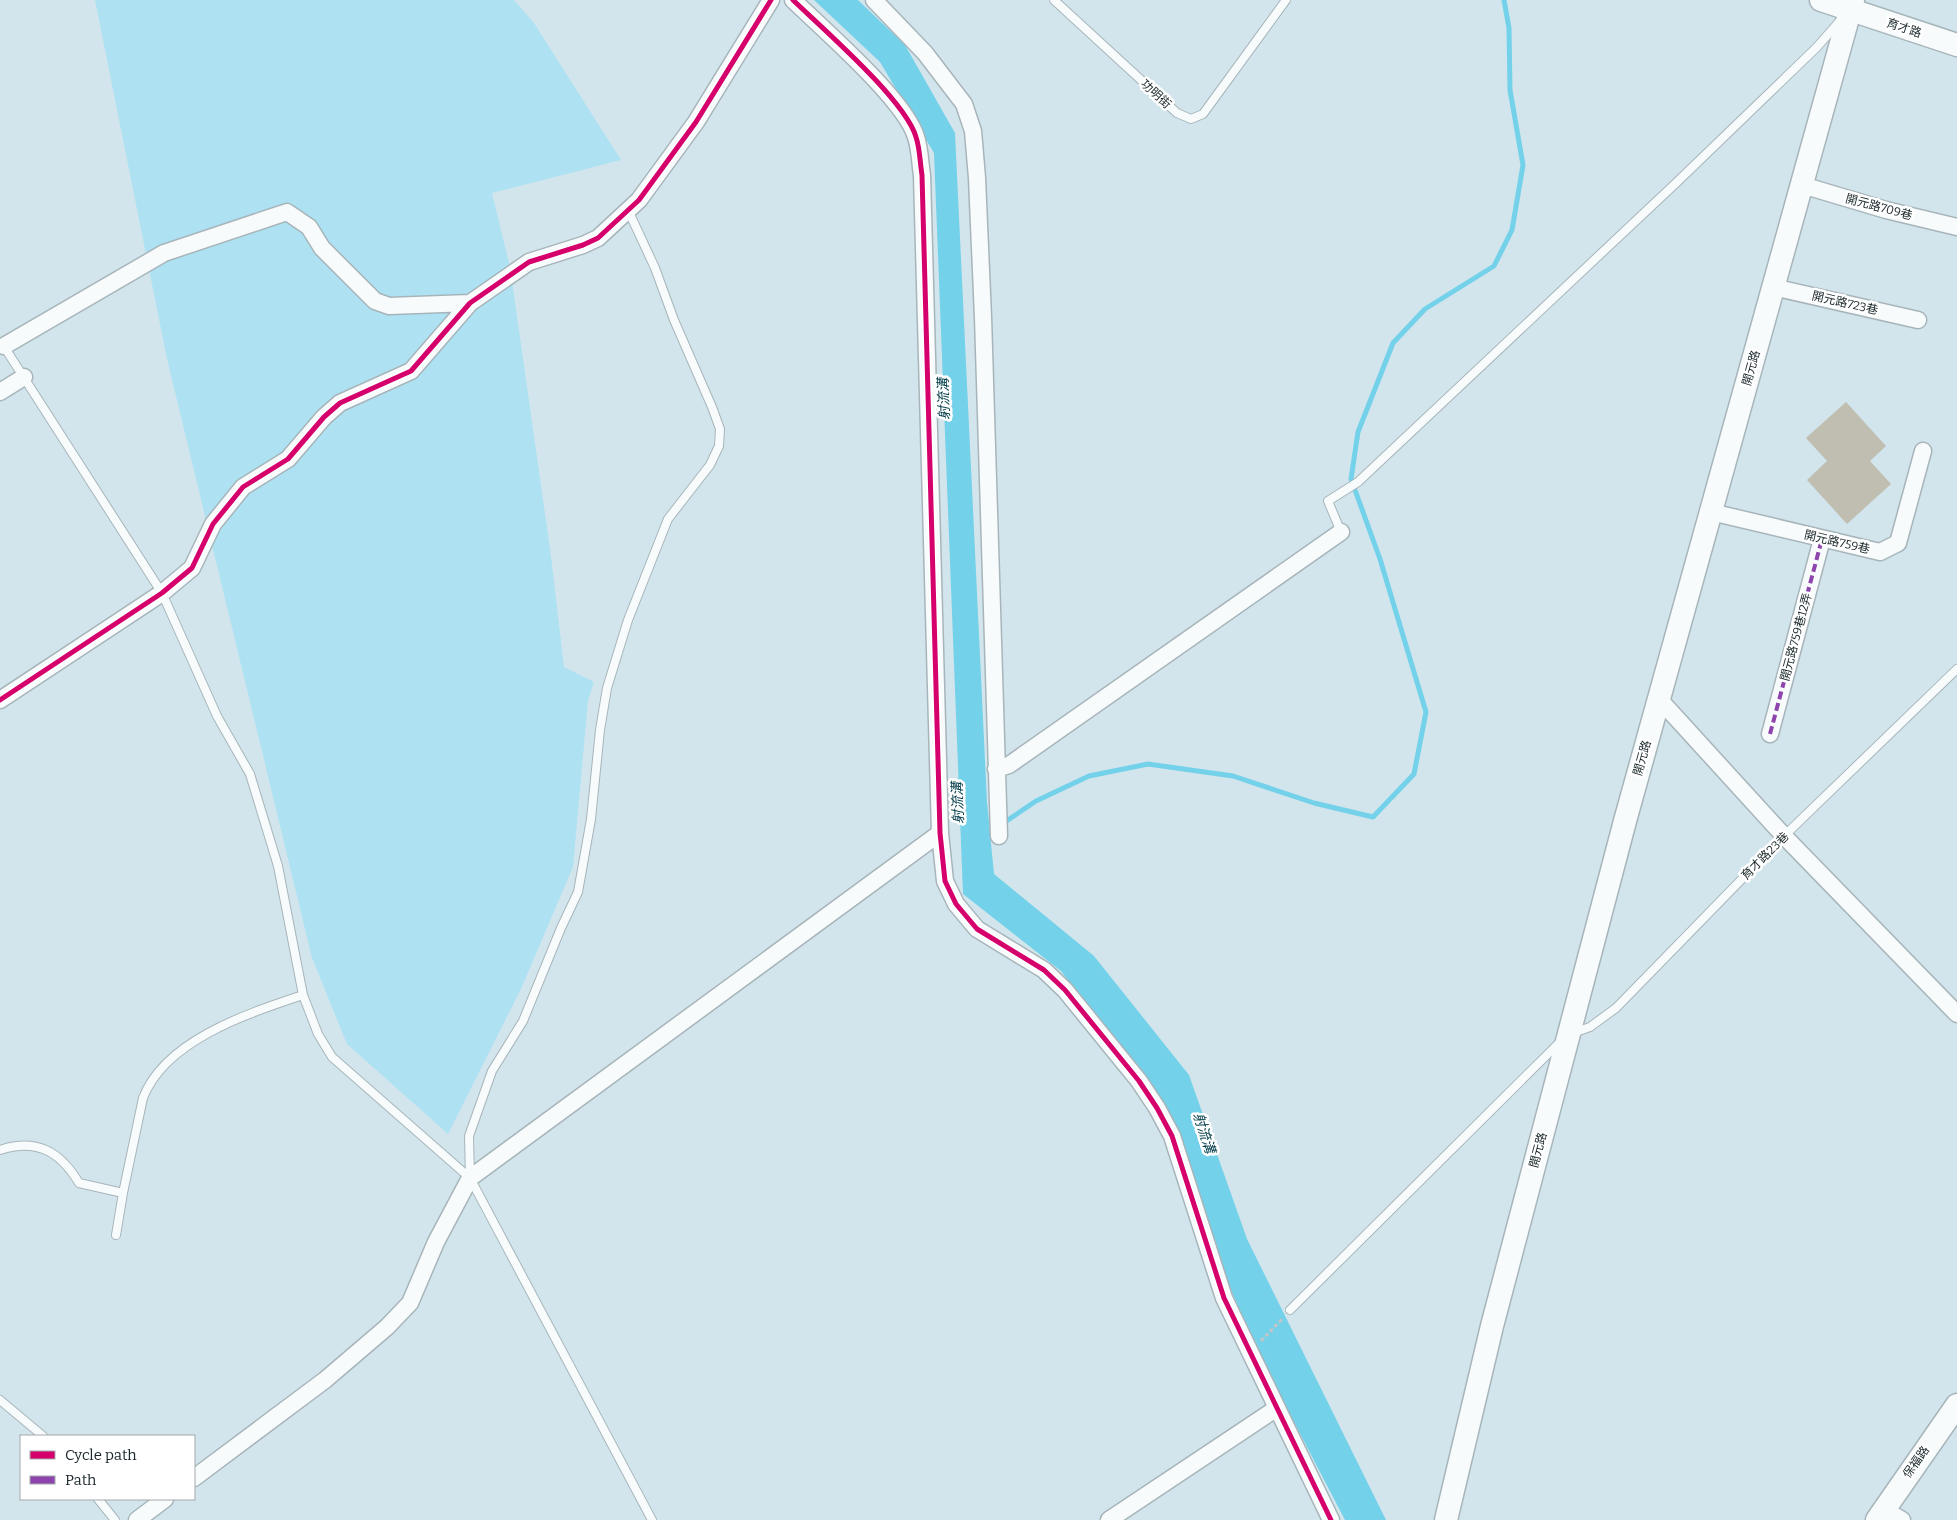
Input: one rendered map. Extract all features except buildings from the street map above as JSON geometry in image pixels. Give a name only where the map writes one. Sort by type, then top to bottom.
[{"type":"main road","points":[[1821,0],[1852,5]]},
{"type":"main road","name":"育才路","points":[[1852,5],[1957,45]]},
{"type":"main road","name":"開元路","points":[[1446,1520],[1492,1326],[1569,1034],[1659,699],[1852,5]]},
{"type":"main road","name":"保福路","points":[[1888,1516],[1957,1405]]},
{"type":"street","points":[[0,700],[162,592],[192,568],[213,524],[243,487],[288,459],[324,418],[340,403],[411,371],[470,303],[529,262],[583,245],[598,238],[639,200],[696,122],[771,0]]},
{"type":"street","points":[[793,0],[879,84],[904,115],[916,136],[922,176],[940,833],[945,881],[956,904],[977,929],[1044,970],[1065,990],[1139,1081],[1157,1108],[1172,1136],[1224,1298],[1331,1520]]},
{"type":"street","points":[[874,0],[925,53],[964,104],[973,131],[983,317],[999,836]]},
{"type":"street","name":"開元路709巷","points":[[1802,185],[1886,210],[1957,227]]},
{"type":"street","points":[[2,343],[164,253],[287,212],[309,227],[322,248],[375,301],[390,306],[470,303]]},
{"type":"street","name":"開元路723巷","points":[[1773,287],[1918,320]]},
{"type":"street","points":[[0,392],[24,377]]},
{"type":"street","name":"開元路759巷","points":[[1711,512],[1822,540],[1880,552],[1898,543],[1923,451]]},
{"type":"street","points":[[996,769],[1009,765],[1341,532]]},
{"type":"street","name":"開元路759巷12弄","points":[[1770,734],[1822,540]]},
{"type":"street","points":[[1659,699],[1784,836],[1957,1014]]},
{"type":"street","points":[[195,1477],[325,1380],[387,1327],[410,1303],[436,1242],[470,1178],[940,833]]},
{"type":"street","points":[[1109,1520],[1277,1408]]},
{"type":"street","points":[[136,1520],[164,1500]]},
{"type":"lane","name":"功明街","points":[[1054,0],[1177,113],[1192,119],[1203,114],[1286,0]]},
{"type":"lane","points":[[1341,532],[1328,501],[1358,482],[1676,183],[1817,47],[1852,5]]},
{"type":"lane","points":[[470,1178],[469,1136],[492,1071],[523,1021],[561,928],[578,892],[591,819],[600,730],[607,688],[628,620],[668,519],[710,465],[719,446],[720,429],[712,407],[674,320],[656,268],[628,209]]},
{"type":"lane","points":[[2,343],[162,592],[218,716],[250,774],[278,866],[303,994],[318,1034],[332,1058],[470,1178],[652,1520]]},
{"type":"lane","name":"育才路23巷","points":[[1569,1034],[1590,1027],[1616,1008],[1784,836],[1957,669]]},
{"type":"lane","points":[[116,1234],[123,1193],[147,1086],[166,1063],[198,1039],[265,1007],[303,994]]},
{"type":"lane","points":[[1290,1310],[1569,1034]]},
{"type":"lane","points":[[0,1150],[27,1144],[52,1152],[66,1163],[78,1182],[123,1193]]},
{"type":"lane","points":[[0,1400],[42,1435]]},
{"type":"lane","points":[[99,1500],[115,1520]]},
{"type":"path","points":[[1250,1352],[1290,1310]]},
{"type":"shaded area","points":[[95,0],[514,0],[534,23],[621,160],[492,193],[510,267],[551,556],[564,667],[594,682],[588,701],[573,867],[521,989],[448,1134],[347,1044],[312,958],[167,359]]},
{"type":"water","name":"射流溝","points":[[814,0],[858,0],[905,45],[955,133],[987,802],[994,874],[1094,956],[1189,1075],[1247,1239],[1386,1520],[1345,1520],[1257,1351],[1220,1264],[1168,1113],[1061,971],[963,894],[934,153],[880,62]]},
{"type":"waterway","points":[[1002,824],[1036,801],[1089,776],[1148,764],[1233,776],[1314,803],[1373,817],[1414,774],[1426,712],[1380,559],[1351,479],[1358,432],[1393,343],[1425,309],[1494,266],[1512,230],[1523,165],[1510,90],[1509,28],[1504,0]]},
{"type":"marked path","points":[[1770,734],[1822,539]]},
{"type":"cycle path","points":[[0,700],[162,593],[192,568],[213,524],[243,487],[288,459],[324,417],[340,403],[411,371],[470,303],[529,262],[583,245],[598,238],[639,200],[696,122],[771,0]]},
{"type":"cycle path","points":[[793,0],[880,85],[909,122],[918,146],[922,175],[940,833],[945,881],[956,904],[977,929],[1044,970],[1065,990],[1139,1081],[1157,1108],[1172,1136],[1224,1298],[1331,1520]]}]
